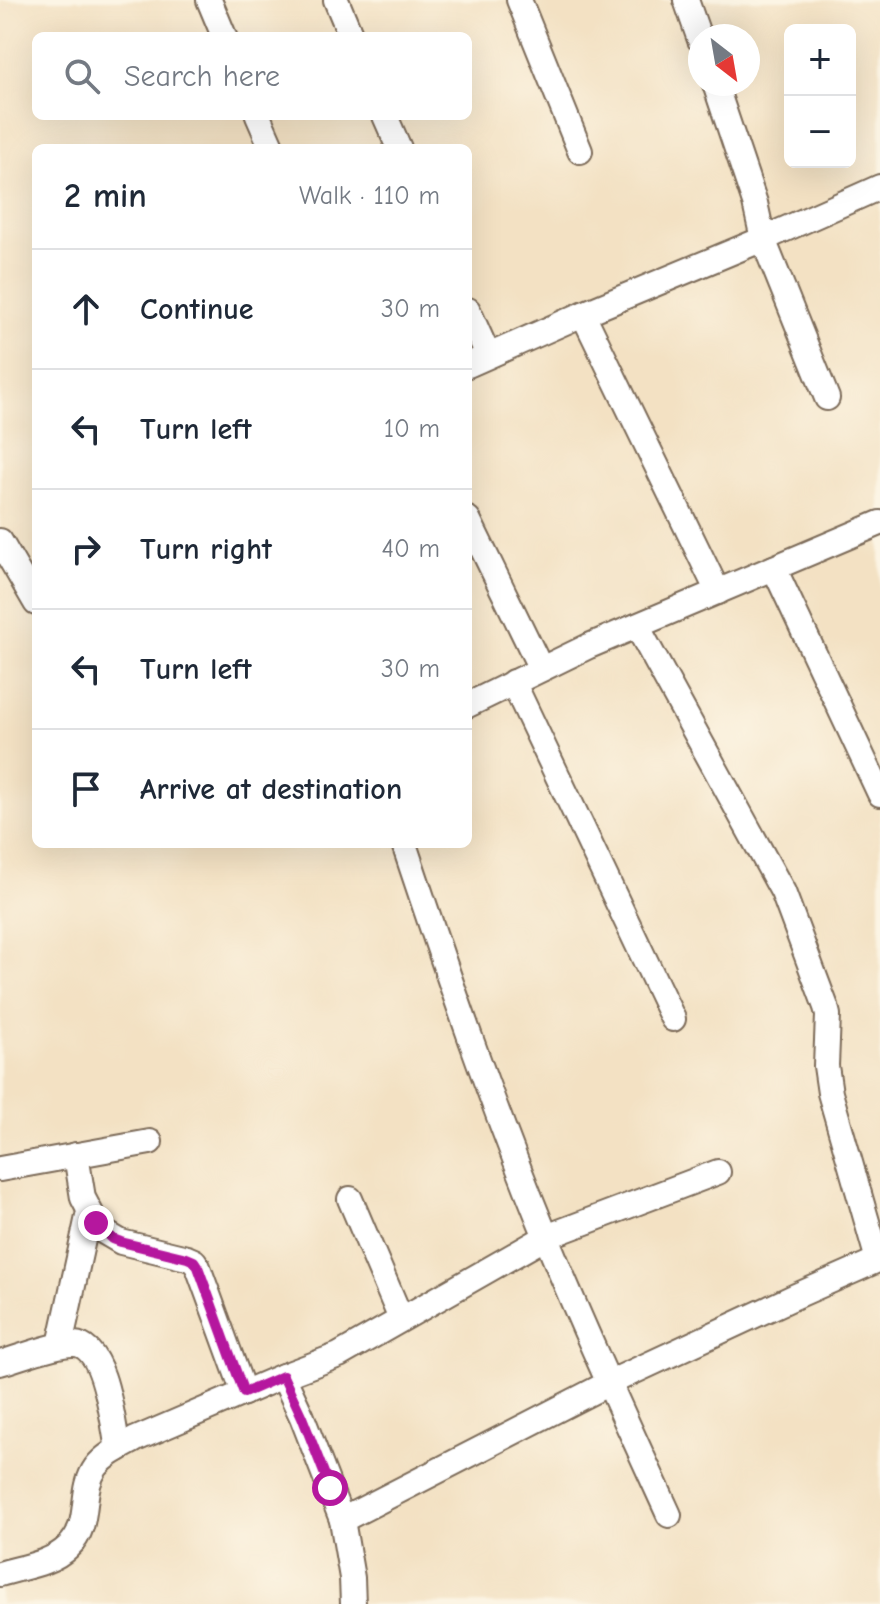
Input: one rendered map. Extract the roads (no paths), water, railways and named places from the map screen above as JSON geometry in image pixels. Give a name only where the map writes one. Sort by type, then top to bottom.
[{"type":"street","points":[[209,0],[222,32]]},
{"type":"street","points":[[336,0],[349,32]]},
{"type":"street","points":[[519,0],[580,151]]},
{"type":"street","points":[[686,0],[694,24]]},
{"type":"street","points":[[719,96],[755,203],[763,239],[827,398]]},
{"type":"street","points":[[260,120],[270,144]]},
{"type":"street","points":[[387,120],[397,144]]},
{"type":"street","points":[[472,330],[478,360],[880,187]]},
{"type":"street","points":[[583,314],[718,592]]},
{"type":"street","points":[[472,703],[637,626],[880,523]]},
{"type":"street","points":[[472,527],[541,669]]},
{"type":"street","points":[[0,541],[29,574]]},
{"type":"street","points":[[774,568],[880,794]]},
{"type":"street","points":[[342,1520],[609,1383],[879,1260],[830,1093],[826,1066],[826,1007],[783,892],[637,626]]},
{"type":"street","points":[[513,682],[673,1019]]},
{"type":"street","points":[[405,848],[463,1020],[546,1237],[669,1515]]},
{"type":"street","points":[[0,1169],[150,1142]]},
{"type":"street","points":[[76,1155],[83,1198],[89,1212],[113,1239],[194,1261],[244,1393]]},
{"type":"street","points":[[0,1574],[49,1560],[70,1546],[84,1519],[90,1479],[97,1466],[118,1449],[283,1376],[339,1355],[546,1237],[718,1172]]},
{"type":"street","points":[[350,1199],[401,1319]]},
{"type":"street","points":[[60,1345],[89,1212]]},
{"type":"street","points":[[0,1363],[60,1345],[75,1343],[84,1346],[103,1375],[118,1449]]},
{"type":"street","points":[[283,1376],[342,1520],[353,1604]]}]
